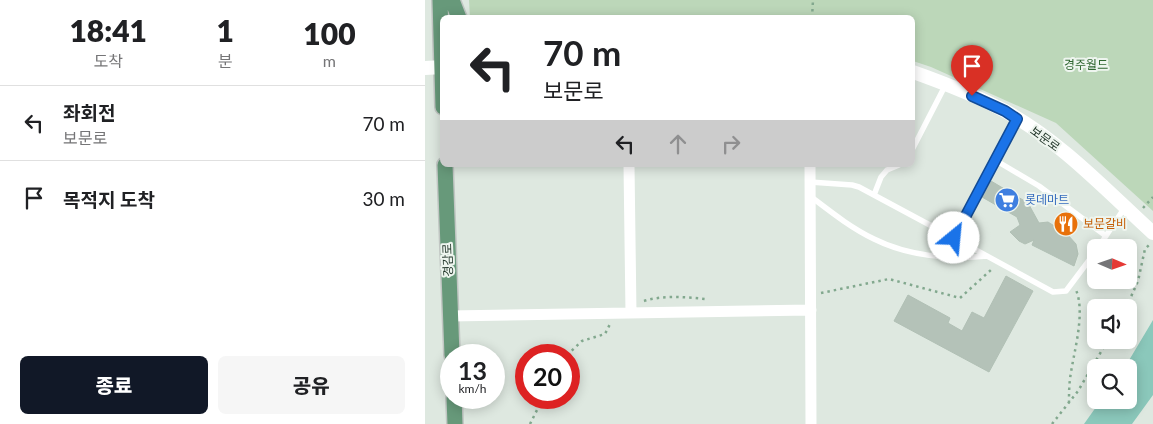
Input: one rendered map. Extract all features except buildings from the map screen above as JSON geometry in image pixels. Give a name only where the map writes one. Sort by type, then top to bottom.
[{"type":"main road","points":[[440,0],[440,15]]},
{"type":"main road","points":[[452,0],[458,15]]},
{"type":"main road","name":"경감로","points":[[445,167],[451,344]]},
{"type":"main road","points":[[454,409],[455,424]]},
{"type":"street","points":[[425,68],[440,67]]},
{"type":"street","name":"보문로","points":[[915,73],[946,84],[1005,111],[1017,119],[1069,156],[1153,233]]},
{"type":"street","points":[[629,167],[631,313]]},
{"type":"street","points":[[810,167],[811,424]]},
{"type":"street","points":[[450,316],[811,310]]},
{"type":"lane","points":[[915,144],[946,84]]},
{"type":"lane","points":[[954,238],[1017,119]]},
{"type":"lane","points":[[995,160],[1039,186],[1106,236]]},
{"type":"lane","points":[[874,195],[881,177],[887,170],[894,167]]},
{"type":"lane","points":[[810,182],[852,185],[874,195],[1053,292],[1066,291],[1087,264]]},
{"type":"lane","points":[[810,196],[860,232],[874,240],[902,250],[939,257],[964,258],[987,256]]},
{"type":"lane","points":[[1104,239],[1130,212]]},
{"type":"path","points":[[812,15],[813,0]]},
{"type":"path","points":[[1130,299],[1138,281],[1145,249],[1153,241]]},
{"type":"path","points":[[1069,403],[1069,382],[1078,330],[1079,306],[1078,295],[1073,283]]},
{"type":"path","points":[[1052,424],[1078,392],[1103,349]]},
{"type":"path","points":[[530,424],[538,409]]},
{"type":"green space","name":"경주월드","points":[[469,0],[1153,0],[1153,211],[1056,123],[915,62],[915,15],[470,15]]},
{"type":"water","points":[[1153,320],[1153,395],[1132,424],[1084,424],[1095,409],[1137,409],[1137,359],[1130,359]]},
{"type":"place","name":"롯데마트","points":[[1007,200]]},
{"type":"place","name":"보문갈비","points":[[1066,224]]},
{"type":"route","points":[[954,238],[1017,119],[1005,111],[972,96]]}]
